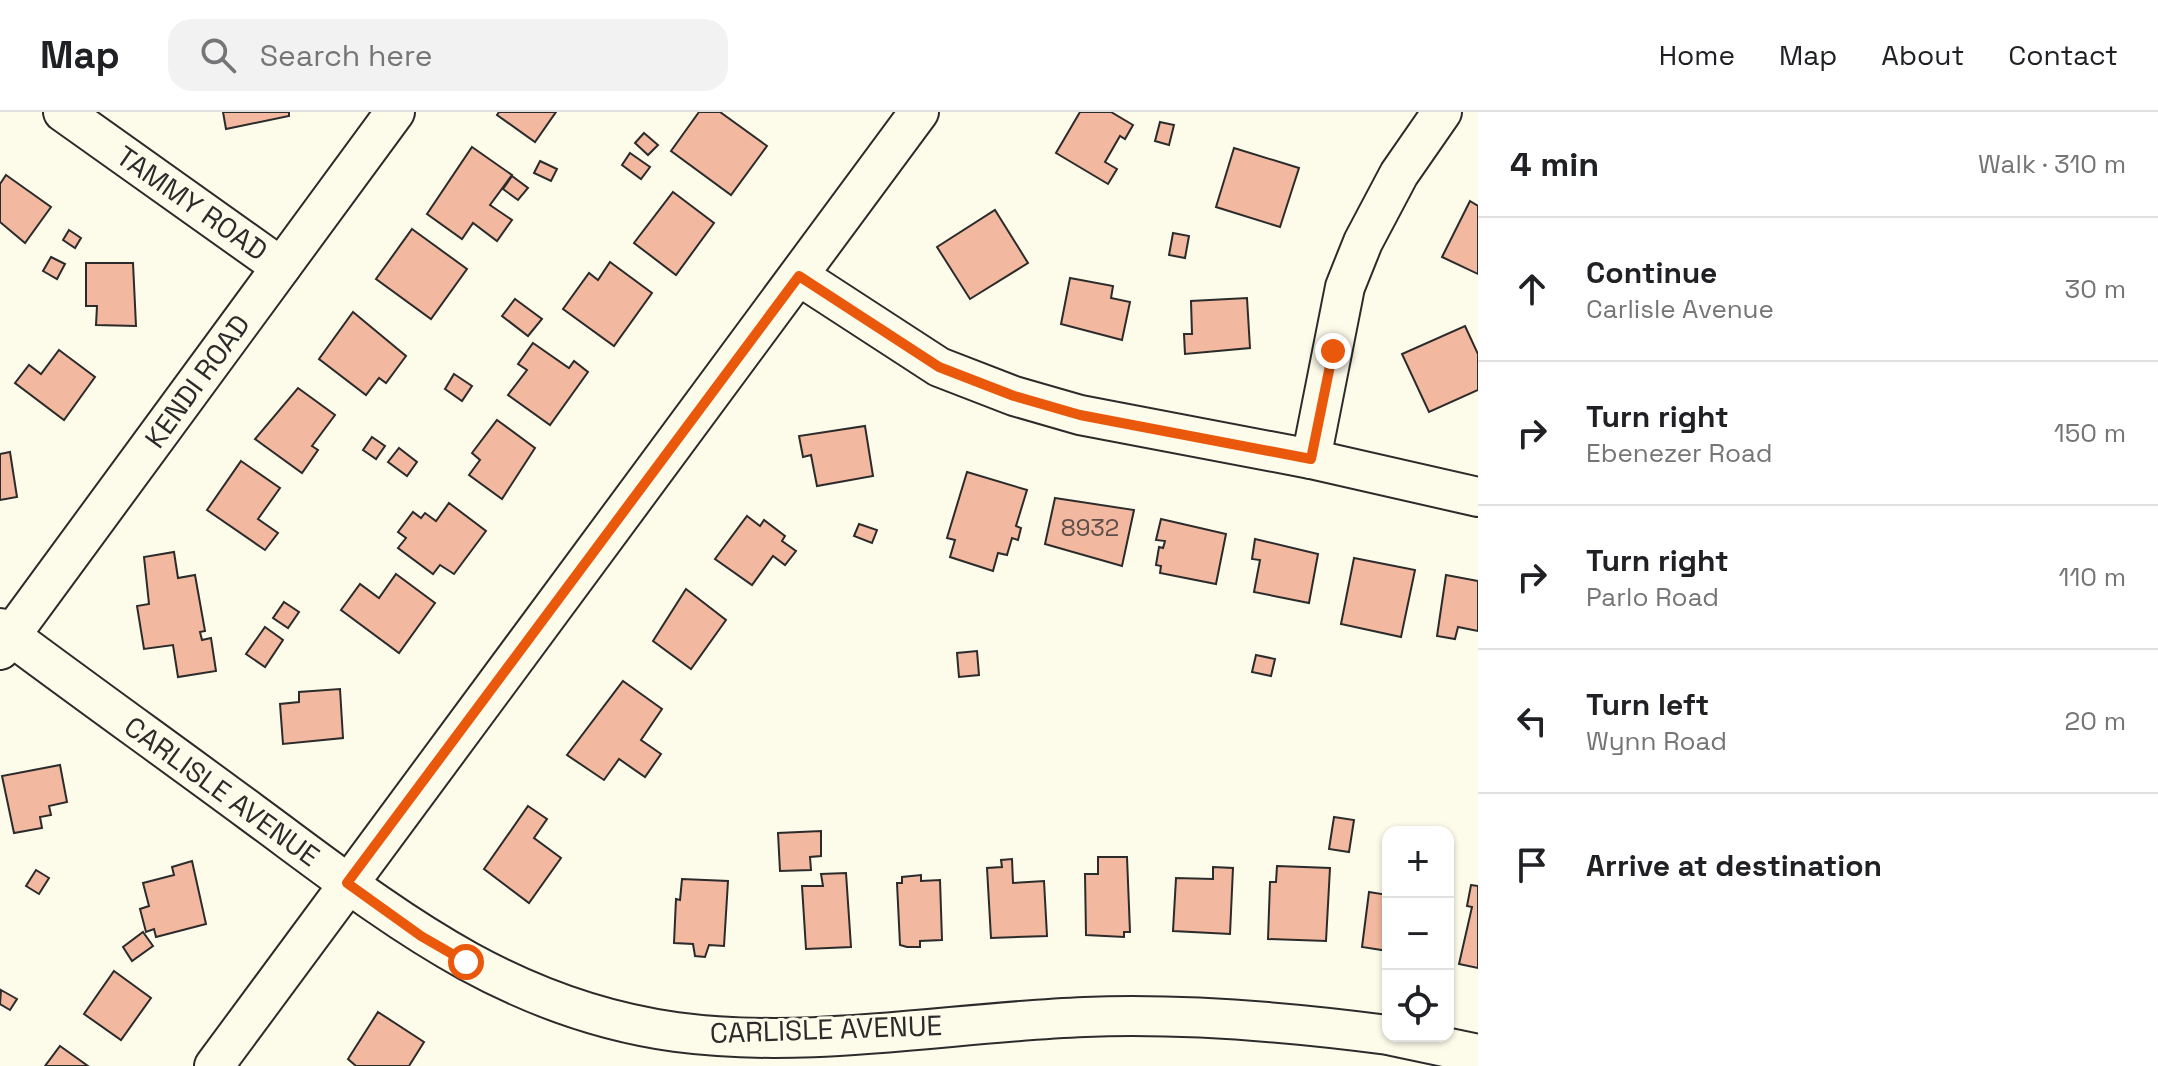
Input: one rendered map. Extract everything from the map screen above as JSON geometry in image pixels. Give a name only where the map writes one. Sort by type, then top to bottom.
[{"type":"street","name":"TAMMY ROAD","points":[[63,112],[281,267]]},
{"type":"street","name":"KENDI ROAD","points":[[4,638],[395,112]]},
{"type":"street","points":[[214,1066],[919,112]]},
{"type":"street","points":[[1311,459],[1345,287],[1363,242],[1399,174],[1442,112]]},
{"type":"street","points":[[799,276],[939,367],[1014,396],[1080,415],[1311,459],[1478,497]]},
{"type":"street","name":"CARLISLE AVENUE","points":[[4,638],[432,943],[523,991],[613,1020],[678,1032],[829,1050],[1089,1017],[1246,1021],[1382,1035]]},
{"type":"street","name":"CARLISLE AVENUE","points":[[1419,1042],[1478,1054]]},
{"type":"building","points":[[223,112],[289,112],[289,116],[226,129]]},
{"type":"building","points":[[499,112],[556,112],[535,142],[497,115]]},
{"type":"building","points":[[699,112],[720,112],[767,146],[731,195],[671,151]]},
{"type":"building","points":[[1080,112],[1111,112],[1133,125],[1125,139],[1120,136],[1105,162],[1117,169],[1108,184],[1056,153]]},
{"type":"building","points":[[1160,122],[1174,125],[1169,145],[1155,141]]},
{"type":"building","points":[[644,133],[658,145],[648,155],[635,143]]},
{"type":"building","points":[[472,147],[512,175],[490,205],[512,220],[497,241],[473,223],[462,239],[427,214]]},
{"type":"building","points":[[1234,148],[1299,168],[1280,227],[1216,207]]},
{"type":"building","points":[[630,153],[650,167],[641,179],[622,165]]},
{"type":"building","points":[[540,161],[557,169],[551,181],[534,173]]},
{"type":"building","points":[[6,175],[51,207],[25,243],[0,222],[0,184]]},
{"type":"building","points":[[512,176],[528,188],[518,200],[503,189]]},
{"type":"building","points":[[673,192],[714,223],[676,275],[634,243]]},
{"type":"building","points":[[1470,201],[1478,206],[1478,274],[1442,257]]},
{"type":"building","points":[[995,210],[1028,263],[970,299],[937,247]]},
{"type":"building","points":[[412,229],[467,269],[431,319],[376,279]]},
{"type":"building","points":[[69,230],[81,238],[75,248],[63,240]]},
{"type":"building","points":[[1173,233],[1189,236],[1185,258],[1169,255]]},
{"type":"building","points":[[51,257],[65,264],[57,279],[43,271]]},
{"type":"building","points":[[610,262],[652,293],[614,346],[563,309],[589,273],[598,280]]},
{"type":"building","points":[[86,263],[133,263],[136,326],[96,325],[97,306],[86,306]]},
{"type":"building","points":[[1070,278],[1113,286],[1111,298],[1130,302],[1122,340],[1061,324]]},
{"type":"building","points":[[1247,298],[1250,348],[1185,354],[1184,334],[1192,334],[1191,301]]},
{"type":"building","points":[[515,299],[542,319],[528,336],[502,316]]},
{"type":"building","points":[[353,312],[406,356],[386,383],[379,378],[366,395],[319,359]]},
{"type":"building","points":[[1465,326],[1478,354],[1478,390],[1429,412],[1402,354]]},
{"type":"building","points":[[533,343],[569,368],[574,361],[588,372],[550,425],[508,395],[527,370],[518,364]]},
{"type":"building","points":[[59,350],[95,377],[64,420],[15,383],[29,365],[41,374]]},
{"type":"building","points":[[454,374],[472,386],[462,401],[445,389]]},
{"type":"building","points":[[298,388],[335,415],[312,446],[318,450],[302,473],[255,439]]},
{"type":"building","points":[[497,420],[535,448],[502,499],[469,475],[480,460],[472,453]]},
{"type":"building","points":[[865,426],[873,476],[817,486],[811,455],[803,457],[799,436]]},
{"type":"building","points":[[372,437],[385,446],[376,459],[363,450]]},
{"type":"building","points":[[399,448],[417,462],[407,476],[388,462]]},
{"type":"building","points":[[10,452],[17,497],[0,500],[0,454]]},
{"type":"building","points":[[241,461],[280,488],[258,519],[278,533],[265,550],[207,510]]},
{"type":"building","points":[[967,472],[1027,490],[1016,526],[1021,528],[1018,540],[1012,538],[1007,555],[998,553],[993,571],[950,557],[955,540],[947,538]]},
{"type":"building","points":[[1055,498],[1134,510],[1122,566],[1045,544]]},
{"type":"building","points":[[449,503],[486,531],[454,574],[440,565],[433,574],[398,548],[406,538],[398,532],[413,512],[421,518],[425,513],[436,521]]},
{"type":"building","points":[[747,516],[760,526],[764,520],[785,536],[782,541],[796,551],[785,565],[773,556],[752,585],[715,559]]},
{"type":"building","points":[[1161,519],[1226,534],[1216,584],[1160,573],[1161,566],[1156,565],[1159,547],[1163,548],[1165,541],[1156,540]]},
{"type":"building","points":[[859,524],[877,530],[872,543],[854,536]]},
{"type":"building","points":[[1255,539],[1318,554],[1309,603],[1254,592],[1260,560],[1252,559]]},
{"type":"building","points":[[174,552],[178,578],[195,575],[205,631],[200,632],[202,640],[211,638],[216,671],[178,677],[173,645],[144,649],[137,606],[149,604],[144,557]]},
{"type":"building","points":[[1354,558],[1415,570],[1401,637],[1341,624]]},
{"type":"building","points":[[396,574],[435,603],[399,653],[341,610],[360,584],[379,598]]},
{"type":"building","points":[[1446,575],[1478,581],[1478,631],[1458,627],[1455,639],[1437,636]]},
{"type":"building","points":[[686,589],[726,620],[691,669],[653,641]]},
{"type":"building","points":[[284,602],[299,612],[288,628],[273,618]]},
{"type":"building","points":[[265,627],[283,640],[265,667],[246,654]]},
{"type":"building","points":[[977,651],[979,675],[959,677],[957,653]]},
{"type":"building","points":[[1256,655],[1275,659],[1271,676],[1252,672]]},
{"type":"building","points":[[623,681],[662,709],[641,740],[661,754],[645,777],[619,759],[604,780],[567,755]]},
{"type":"building","points":[[340,689],[343,738],[283,744],[280,704],[299,702],[299,692]]},
{"type":"building","points":[[60,765],[67,802],[49,806],[51,815],[40,817],[42,828],[14,833],[2,776]]},
{"type":"building","points":[[528,806],[547,819],[534,838],[561,858],[529,903],[484,869]]},
{"type":"building","points":[[1334,817],[1354,820],[1349,852],[1329,849]]},
{"type":"building","points":[[821,831],[821,856],[810,857],[811,870],[780,871],[778,833]]},
{"type":"building","points":[[1098,857],[1127,857],[1130,932],[1124,932],[1124,937],[1086,935],[1085,874],[1098,874]]},
{"type":"building","points":[[1012,859],[1013,883],[1044,881],[1047,936],[991,938],[987,868],[1002,867],[1001,860]]},
{"type":"building","points":[[192,861],[206,924],[156,937],[154,929],[146,932],[140,909],[149,906],[143,883],[174,875],[172,867]]},
{"type":"building","points":[[1277,866],[1330,868],[1326,941],[1268,939],[1270,882],[1276,882]]},
{"type":"building","points":[[1213,867],[1233,868],[1230,934],[1173,931],[1176,878],[1213,879]]},
{"type":"building","points":[[36,870],[49,878],[39,894],[26,886]]},
{"type":"building","points":[[846,873],[851,947],[806,949],[802,886],[823,886],[821,874]]},
{"type":"building","points":[[921,875],[921,881],[940,880],[942,940],[920,941],[920,947],[907,947],[900,945],[897,883],[902,883],[902,877]]},
{"type":"building","points":[[682,879],[728,881],[724,946],[709,945],[705,957],[695,956],[693,944],[674,943],[676,899],[680,900]]},
{"type":"building","points":[[1471,885],[1478,886],[1478,968],[1459,964],[1472,907],[1467,906]]},
{"type":"building","points":[[1369,892],[1382,894],[1382,950],[1362,947]]},
{"type":"building","points":[[143,932],[153,946],[132,961],[123,947]]},
{"type":"building","points":[[114,971],[151,998],[121,1040],[84,1014]]},
{"type":"building","points":[[1,990],[17,999],[10,1010],[0,1004]]},
{"type":"building","points":[[378,1012],[424,1042],[409,1066],[356,1066],[348,1059]]},
{"type":"building","points":[[60,1046],[88,1066],[45,1066]]},
{"type":"route","points":[[466,962],[421,936],[347,883],[799,276],[939,367],[1014,396],[1080,415],[1311,459],[1333,351]]}]
